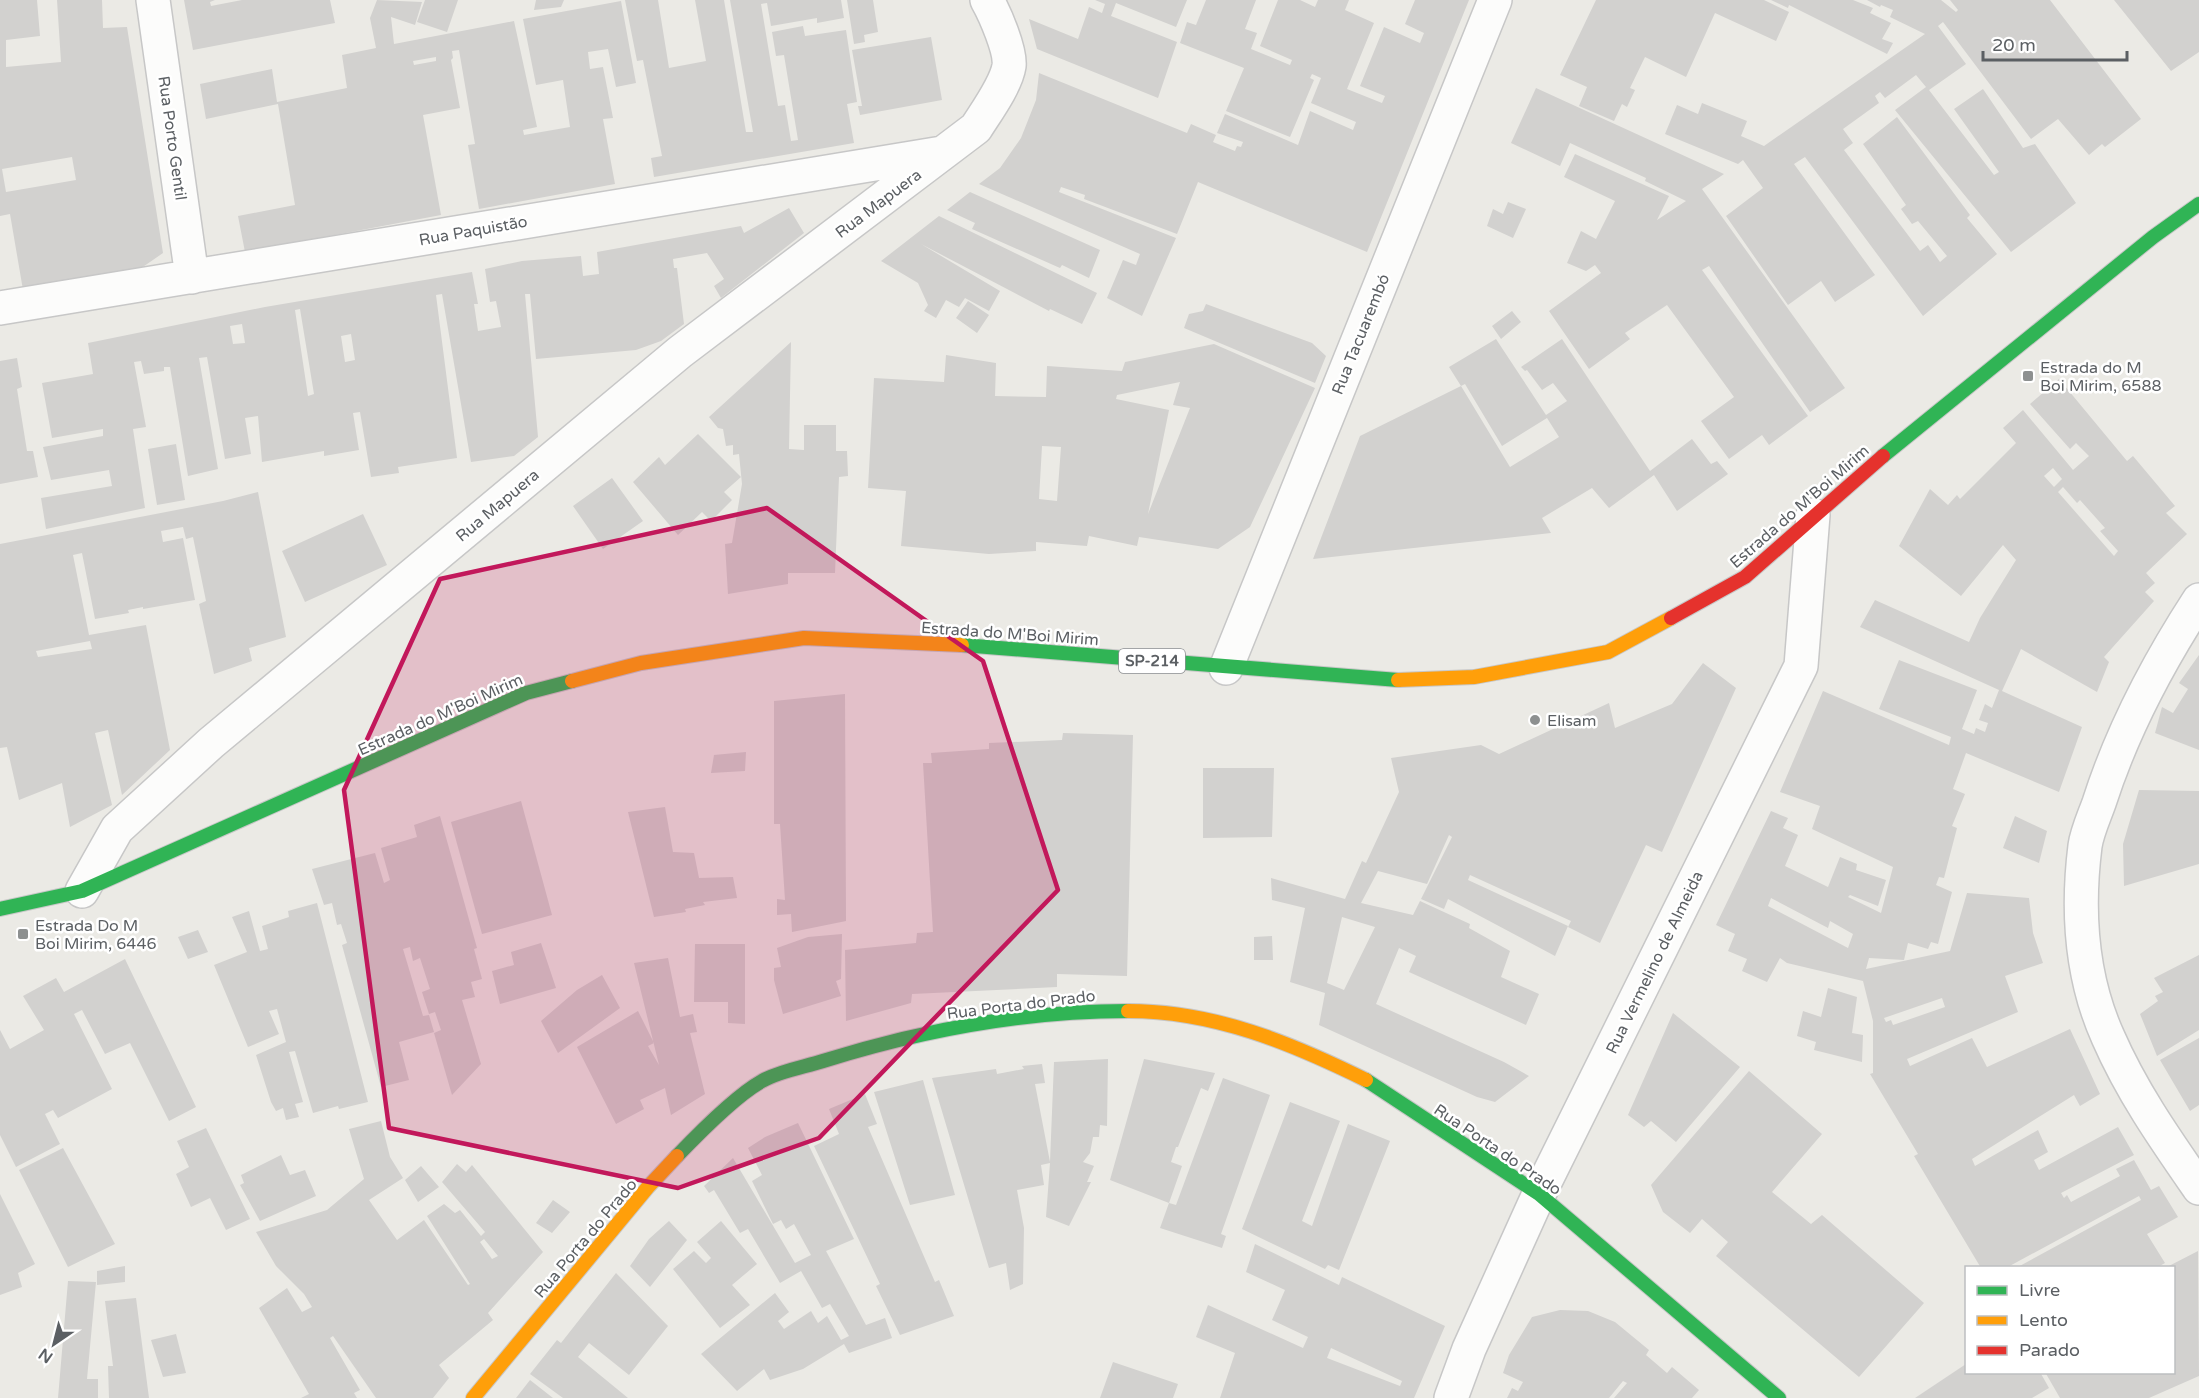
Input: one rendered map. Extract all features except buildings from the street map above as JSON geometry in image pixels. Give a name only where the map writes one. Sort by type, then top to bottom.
[{"type":"main road","name":"Estrada do M'Boi Mirim","points":[[0,909],[81,891],[526,693],[641,663],[804,638],[1007,648],[1226,668],[1407,681],[1474,676],[1608,652],[1745,577],[1813,515],[1947,401],[2153,237],[2199,204]]},
{"type":"main road","name":"Rua Porta do Prado","points":[[473,1398],[648,1187],[702,1130],[763,1080],[861,1049],[969,1023],[1084,1011],[1142,1011],[1233,1024],[1307,1051],[1371,1083],[1539,1194],[1779,1398]]},
{"type":"street","name":"Rua Porto Gentil","points":[[153,0],[192,277]]},
{"type":"street","name":"Rua Mapuera","points":[[81,891],[117,829],[211,742],[680,352],[976,128],[995,98],[1009,66],[1001,33],[987,0]]},
{"type":"street","name":"Rua Tacuarembó","points":[[1226,668],[1495,0]]},
{"type":"street","name":"Rua Paquistão","points":[[0,308],[947,152]]},
{"type":"street","name":"Rua Vermelino de Almeida","points":[[1451,1398],[1469,1349],[1539,1194],[1801,666],[1813,515]]},
{"type":"street","points":[[2199,600],[2167,649],[2111,764],[2086,844],[2080,911],[2085,966],[2107,1035],[2141,1105],[2199,1188]]},
{"type":"highlighted area","points":[[767,508],[983,661],[1058,890],[819,1138],[678,1188],[389,1128],[344,790],[440,579]]},
{"type":"traffic: fast","points":[[1883,456],[2153,237],[2199,204]]},
{"type":"traffic: fast","points":[[962,645],[1398,680]]},
{"type":"traffic: fast","points":[[0,909],[82,891],[526,693],[572,681]]},
{"type":"traffic: fast","points":[[677,1156],[740,1096],[762,1081],[784,1072],[898,1040],[974,1024],[1050,1014],[1128,1011]]},
{"type":"traffic: fast","points":[[1366,1080],[1539,1194],[1779,1398]]},
{"type":"traffic: slow","points":[[1398,680],[1474,677],[1608,652],[1671,618]]},
{"type":"traffic: slow","points":[[572,681],[641,663],[804,638],[962,645]]},
{"type":"traffic: slow","points":[[1128,1011],[1160,1012],[1221,1023],[1280,1042],[1366,1080]]},
{"type":"traffic: slow","points":[[473,1398],[648,1187],[677,1156]]},
{"type":"traffic: jam","points":[[1671,618],[1745,577],[1883,456]]},
{"type":"place","name":"Estrada do M Boi Mirim, 6588","points":[[2028,376]]},
{"type":"place","name":"Elisam","points":[[1535,720]]},
{"type":"place","name":"Estrada Do M Boi Mirim, 6446","points":[[23,934]]}]
